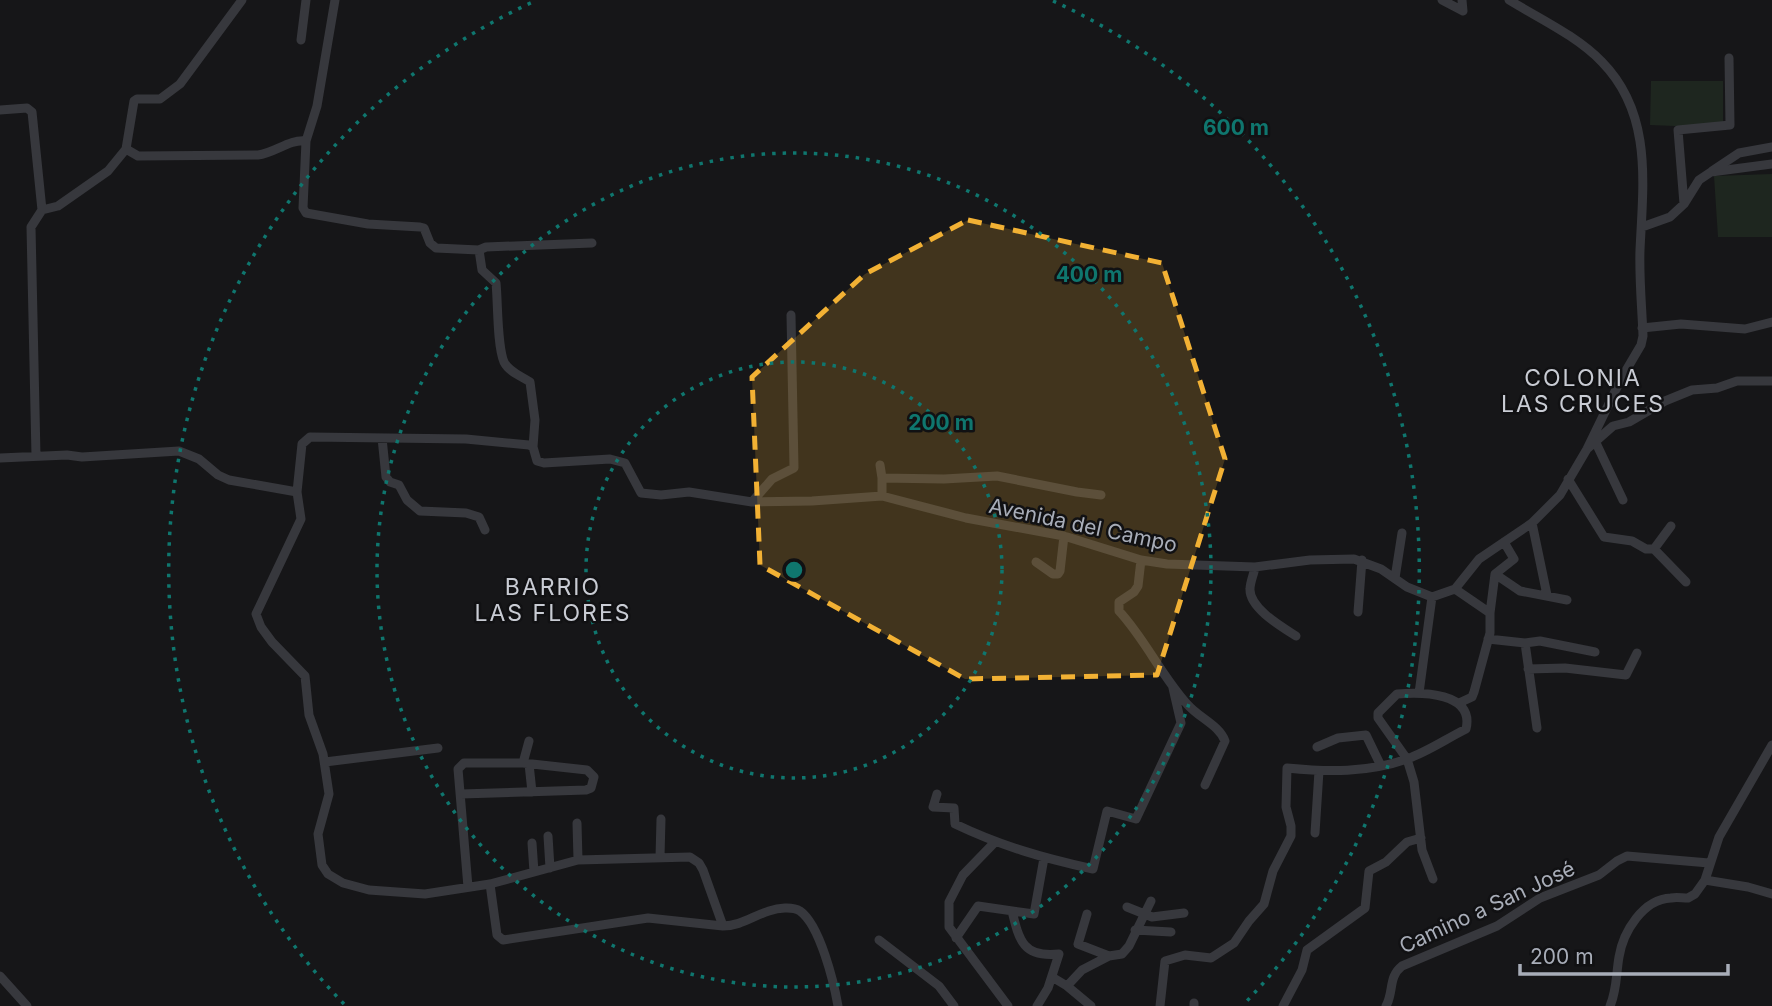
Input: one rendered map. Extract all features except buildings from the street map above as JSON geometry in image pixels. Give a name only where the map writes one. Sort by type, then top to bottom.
[{"type":"street","points":[[41,210],[58,206],[108,171],[126,149],[134,101],[160,99],[180,84],[242,0]]},
{"type":"street","points":[[300,40],[304,28],[306,0]]},
{"type":"street","points":[[335,0],[317,106],[306,141],[303,208],[306,213],[368,224],[424,228],[430,243],[436,248],[479,250],[486,247],[592,243]]},
{"type":"street","points":[[1441,0],[1463,11],[1462,0]]},
{"type":"street","points":[[1358,612],[1362,560],[1422,595],[1432,597],[1455,589],[1479,559],[1532,523],[1560,495],[1641,345],[1642,148],[1638,122],[1626,93],[1601,61],[1509,0]]},
{"type":"street","points":[[1526,0],[1528,12]]},
{"type":"street","points":[[1684,204],[1678,130],[1730,125],[1729,58]]},
{"type":"street","points":[[0,110],[27,108],[32,112],[41,210],[31,227],[30,236],[36,456]]},
{"type":"street","points":[[126,149],[138,156],[258,155],[297,140],[306,141]]},
{"type":"street","points":[[1642,227],[1670,217],[1684,204],[1699,180],[1739,153],[1772,147]]},
{"type":"street","points":[[1711,172],[1772,164]]},
{"type":"street","points":[[479,250],[482,270],[496,283],[504,362],[513,373],[530,382],[534,420],[533,447],[466,439],[310,437],[305,440],[302,444],[297,492],[301,519],[256,614],[261,627],[272,642],[305,676],[309,715],[325,762],[329,794],[318,834],[322,864],[328,874],[343,883],[369,890],[425,894],[490,884],[578,860],[690,857],[699,863],[723,926]]},
{"type":"street","points":[[752,502],[772,479],[794,468],[791,315]]},
{"type":"street","points":[[1642,328],[1681,324],[1745,330],[1772,322]]},
{"type":"street","points":[[1587,449],[1613,426],[1629,422],[1665,401],[1692,390],[1717,388],[1737,381],[1772,381]]},
{"type":"street","points":[[1609,405],[1613,426]]},
{"type":"street","points":[[382,438],[386,477],[403,489],[407,500],[424,512],[450,512],[479,517],[485,530]]},
{"type":"street","points":[[1596,443],[1623,500]]},
{"type":"street","name":"Avenida del Campo","points":[[533,447],[537,460],[544,463],[610,459],[625,463],[641,493],[661,495],[689,492],[752,502],[812,502],[882,496],[966,518],[1064,536],[1141,561],[1167,565],[1255,567],[1310,560],[1362,560]]},
{"type":"street","points":[[0,458],[67,455],[82,457],[179,451],[199,459],[218,475],[229,480],[297,492]]},
{"type":"street","points":[[880,465],[882,496]]},
{"type":"street","points":[[882,478],[997,476],[1101,495]]},
{"type":"street","points":[[1568,479],[1604,537],[1632,541],[1646,549],[1654,549],[1686,582]]},
{"type":"street","points":[[1532,523],[1547,595]]},
{"type":"street","points":[[1654,549],[1671,526]]},
{"type":"street","points":[[1395,578],[1402,533]]},
{"type":"street","points":[[1036,562],[1053,574],[1058,574],[1064,536]]},
{"type":"street","points":[[1459,703],[1472,697],[1492,623],[1490,613],[1495,574],[1514,559],[1504,542]]},
{"type":"street","points":[[1141,561],[1138,586],[1119,602],[1119,611],[1133,626],[1173,688],[1194,712],[1221,731],[1225,741],[1205,785]]},
{"type":"street","points":[[1255,567],[1250,592],[1253,603],[1296,636]]},
{"type":"street","points":[[1495,574],[1520,591],[1567,600]]},
{"type":"street","points":[[1455,589],[1490,613]]},
{"type":"street","points":[[1419,693],[1432,597]]},
{"type":"street","points":[[1488,639],[1525,643],[1541,641],[1595,652]]},
{"type":"street","points":[[1525,643],[1537,728]]},
{"type":"street","points":[[1528,669],[1565,668],[1626,675],[1637,653]]},
{"type":"street","points":[[937,794],[933,807],[954,808],[954,824],[994,843],[1093,869],[1107,811],[1136,819],[1181,723],[1173,688]]},
{"type":"street","points":[[1160,1006],[1165,961],[1185,955],[1211,958],[1234,943],[1264,904],[1273,871],[1291,836],[1286,807],[1287,768],[1320,771],[1367,770],[1407,759],[1466,729],[1466,717],[1459,703],[1419,693],[1397,694],[1378,713],[1378,718],[1407,759],[1414,782],[1422,850],[1433,879]]},
{"type":"street","points":[[1317,747],[1338,738],[1366,735],[1381,766]]},
{"type":"street","points":[[528,741],[526,763],[532,792]]},
{"type":"street","points":[[1610,1006],[1615,993],[1618,958],[1623,940],[1634,922],[1654,903],[1670,897],[1688,898],[1695,894],[1705,880],[1719,836],[1771,747]]},
{"type":"street","points":[[325,762],[438,748]]},
{"type":"street","points":[[461,794],[586,790],[591,788],[594,777],[587,771],[526,763],[464,762],[458,769],[468,887]]},
{"type":"street","points":[[1315,833],[1320,771]]},
{"type":"street","points":[[660,857],[661,819]]},
{"type":"street","points":[[577,823],[578,860]]},
{"type":"street","points":[[548,835],[550,868]]},
{"type":"street","points":[[1283,1006],[1302,970],[1307,950],[1365,908],[1369,871],[1386,862],[1407,842],[1421,838]]},
{"type":"street","points":[[533,843],[534,872]]},
{"type":"street","points":[[994,843],[962,875],[949,902],[949,927],[1008,1006]]},
{"type":"street","name":"Camino a San José","points":[[1386,1006],[1391,997],[1392,977],[1402,966],[1497,926],[1540,898],[1599,875],[1617,861],[1636,856],[1709,863]]},
{"type":"street","points":[[956,938],[978,906],[1034,914],[1044,858]]},
{"type":"street","points":[[1705,880],[1772,894]]},
{"type":"street","points":[[490,884],[497,935],[503,940],[648,918],[723,926],[742,923],[768,911],[795,909],[808,919],[822,950],[832,975],[838,1006]]},
{"type":"street","points":[[1068,986],[1082,970],[1109,956],[1122,954],[1129,946],[1151,901]]},
{"type":"street","points":[[1127,907],[1143,915],[1184,913]]},
{"type":"street","points":[[1012,911],[1018,938],[1030,950],[1059,954],[1052,977],[1038,1006]]},
{"type":"street","points":[[1087,914],[1078,944],[1109,956]]},
{"type":"street","points":[[1135,930],[1171,932]]},
{"type":"street","points":[[879,940],[939,986],[954,1006]]},
{"type":"street","points":[[0,976],[27,1006]]},
{"type":"street","points":[[1052,977],[1068,986],[1091,1006]]},
{"type":"highlighted area","points":[[968,220],[1162,263],[1225,459],[1157,675],[965,679],[760,565],[752,377],[865,274]]},
{"type":"shaded area","points":[[1651,81],[1723,81],[1723,128],[1650,125]]},
{"type":"shaded area","points":[[1772,174],[1772,237],[1718,237],[1714,176]]},
{"type":"district","name":"COLONIA LAS CRUCES","points":[[1583,391]]},
{"type":"district","name":"BARRIO LAS FLORES","points":[[553,600]]}]
